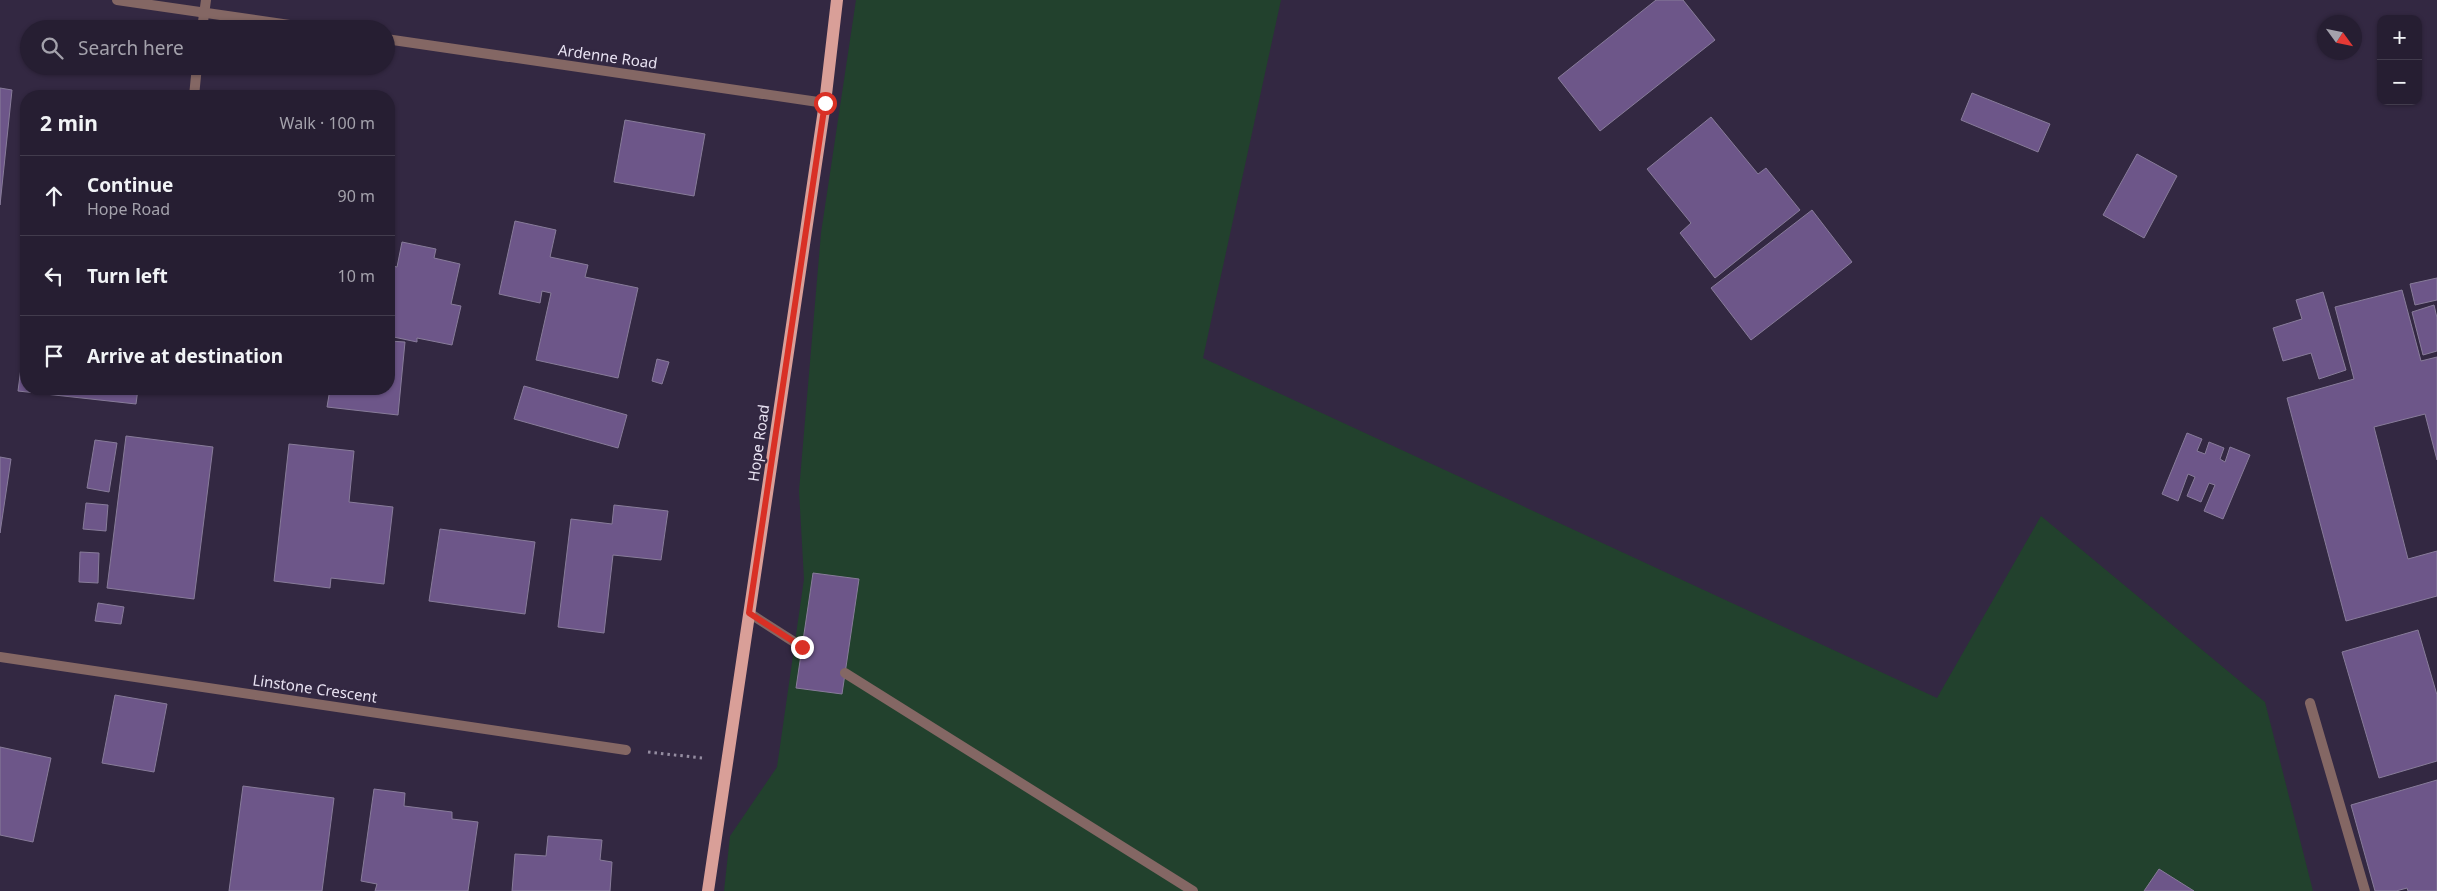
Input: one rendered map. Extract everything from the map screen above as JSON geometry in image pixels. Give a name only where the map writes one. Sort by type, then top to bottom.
[{"type":"main road","name":"Hope Road","points":[[708,891],[825,103],[837,0]]},
{"type":"street","points":[[116,0],[257,20]]},
{"type":"street","points":[[203,20],[206,0]]},
{"type":"street","name":"Ardenne Road","points":[[395,40],[825,103]]},
{"type":"street","points":[[195,90],[197,75]]},
{"type":"street","points":[[749,613],[802,647]]},
{"type":"street","name":"Linstone Crescent","points":[[0,657],[626,750]]},
{"type":"street","points":[[845,673],[1193,891]]},
{"type":"street","points":[[2310,703],[2365,891]]},
{"type":"path","points":[[626,750],[727,761]]},
{"type":"green space","points":[[856,0],[1281,0],[1203,358],[1937,698],[2041,516],[2265,702],[2313,891],[724,891],[730,836],[777,767],[804,579],[799,491],[821,233]]},
{"type":"building","points":[[1656,0],[1683,0],[1715,40],[1600,131],[1558,78]]},
{"type":"building","points":[[0,88],[12,90],[0,205]]},
{"type":"building","points":[[1972,93],[2050,124],[2038,152],[1961,120]]},
{"type":"building","points":[[1711,117],[1758,174],[1766,168],[1800,210],[1715,278],[1680,233],[1691,223],[1647,169]]},
{"type":"building","points":[[625,120],[705,134],[694,196],[614,182]]},
{"type":"building","points":[[2137,154],[2177,176],[2144,238],[2103,215]]},
{"type":"building","points":[[1812,210],[1852,262],[1751,340],[1711,288]]},
{"type":"building","points":[[515,221],[556,230],[550,257],[588,265],[585,277],[638,288],[618,378],[536,360],[551,293],[542,291],[540,303],[499,294]]},
{"type":"building","points":[[402,242],[436,249],[434,258],[460,264],[451,304],[461,306],[452,345],[417,338],[417,342],[395,337],[395,266],[397,267]]},
{"type":"building","points":[[2437,278],[2437,300],[2415,305],[2410,284]]},
{"type":"building","points":[[2402,290],[2421,361],[2437,357],[2437,460],[2425,414],[2374,427],[2408,559],[2437,551],[2437,596],[2346,621],[2287,398],[2354,379],[2335,307]]},
{"type":"building","points":[[2323,292],[2346,370],[2319,379],[2311,353],[2283,361],[2273,328],[2302,319],[2296,300]]},
{"type":"building","points":[[2434,305],[2437,318],[2437,351],[2423,355],[2412,312]]},
{"type":"building","points":[[395,341],[405,342],[398,415],[327,407],[329,395],[395,395]]},
{"type":"building","points":[[657,359],[669,362],[662,384],[652,381]]},
{"type":"building","points":[[524,386],[627,415],[618,448],[514,419]]},
{"type":"building","points":[[54,395],[137,395],[136,404]]},
{"type":"building","points":[[2187,433],[2202,439],[2197,451],[2205,454],[2209,442],[2224,448],[2220,459],[2225,462],[2230,447],[2250,455],[2223,519],[2204,511],[2215,485],[2209,483],[2201,502],[2187,496],[2195,477],[2188,474],[2178,501],[2162,494]]},
{"type":"building","points":[[126,436],[213,447],[194,599],[107,588]]},
{"type":"building","points":[[95,440],[117,443],[109,492],[87,488]]},
{"type":"building","points":[[289,444],[354,451],[349,502],[393,507],[384,584],[331,578],[330,588],[274,581]]},
{"type":"building","points":[[0,457],[11,459],[0,533]]},
{"type":"building","points":[[86,503],[108,505],[106,531],[83,529]]},
{"type":"building","points":[[614,505],[668,511],[661,560],[613,555],[604,633],[558,627],[571,519],[612,524]]},
{"type":"building","points":[[440,529],[535,542],[525,614],[429,601]]},
{"type":"building","points":[[80,552],[99,553],[98,583],[79,582]]},
{"type":"building","points":[[813,573],[859,579],[842,694],[796,688]]},
{"type":"building","points":[[98,603],[124,607],[121,624],[95,621]]},
{"type":"building","points":[[2418,630],[2437,695],[2437,761],[2379,778],[2342,652]]},
{"type":"building","points":[[115,695],[167,704],[154,772],[102,763]]},
{"type":"building","points":[[0,747],[51,758],[33,842],[0,835]]},
{"type":"building","points":[[2437,780],[2437,891],[2408,891],[2407,888],[2396,891],[2375,891],[2351,805]]},
{"type":"building","points":[[243,786],[334,798],[322,891],[229,891]]},
{"type":"building","points":[[374,789],[405,793],[404,806],[452,812],[452,819],[478,822],[468,891],[375,891],[377,884],[361,881]]},
{"type":"building","points":[[548,836],[602,840],[600,860],[612,862],[610,891],[512,891],[515,854],[546,856]]},
{"type":"building","points":[[2159,869],[2194,891],[2144,891]]},
{"type":"route","points":[[802,647],[749,613],[825,103]]}]
